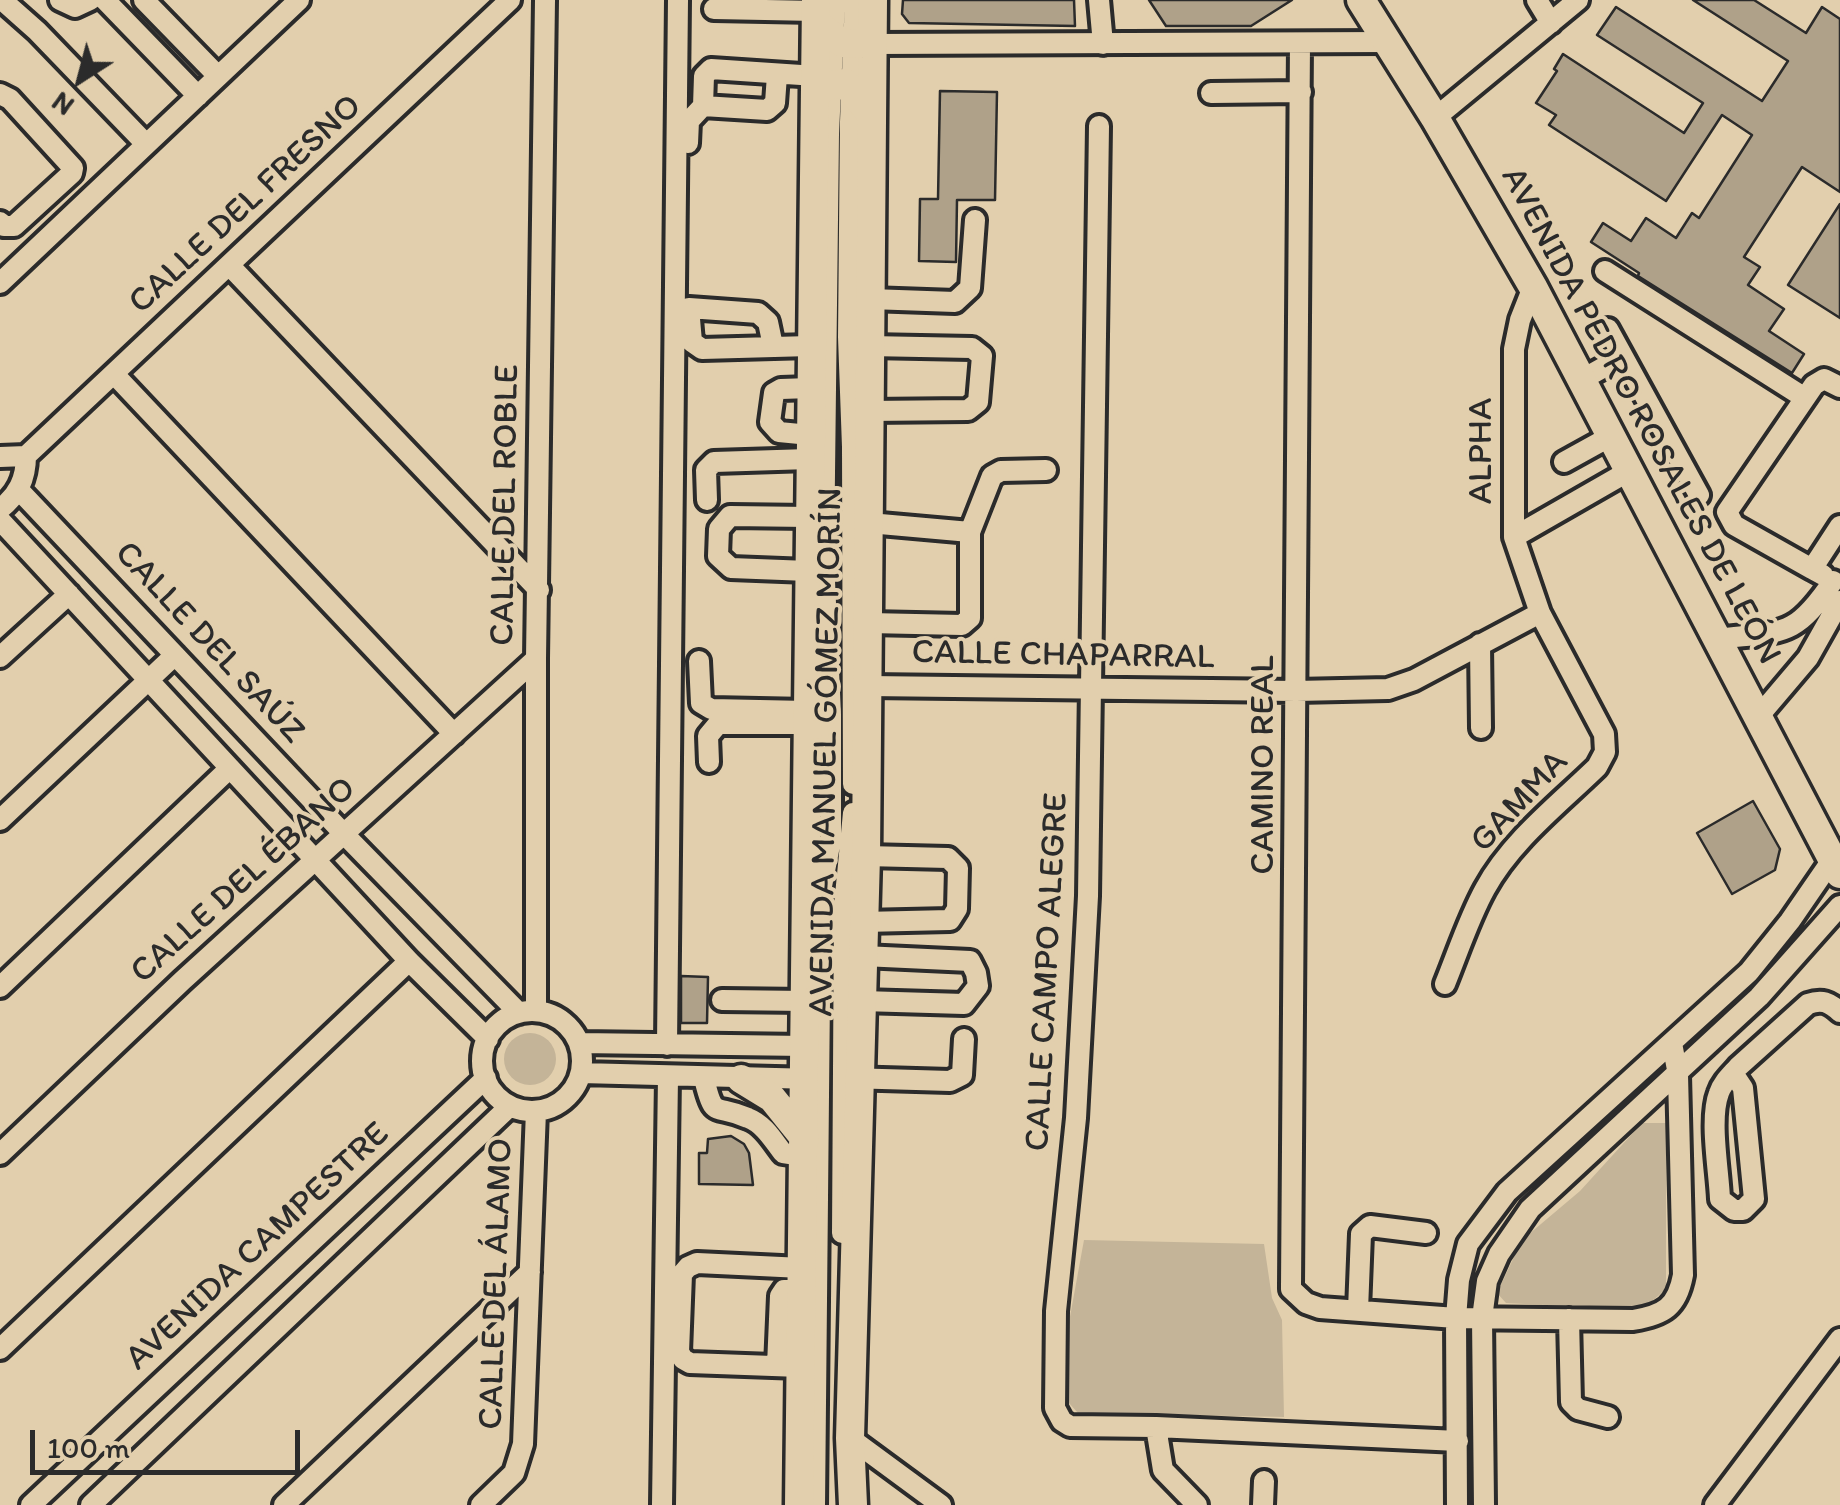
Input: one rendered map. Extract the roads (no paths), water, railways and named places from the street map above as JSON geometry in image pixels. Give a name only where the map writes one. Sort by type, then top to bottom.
[{"type":"main road","name":"AVENIDA MANUEL GÓMEZ MORÍN","points":[[835,23],[874,0]]},
{"type":"main road","name":"AVENIDA PEDRO ROSALES DE LEÓN","points":[[1361,0],[1533,287],[1836,867]]},
{"type":"main road","name":"AVENIDA MANUEL GÓMEZ MORÍN","points":[[799,1505],[789,1366],[802,1279],[804,1148],[812,1079],[805,1046],[810,346],[835,23]]},
{"type":"main road","name":"AVENIDA MANUEL GÓMEZ MORÍN","points":[[835,23],[870,114],[866,856],[862,1001],[852,1078],[850,1438],[854,1505]]},
{"type":"main road","points":[[829,86],[870,114]]},
{"type":"main road","points":[[741,1079],[772,1098],[804,1148]]},
{"type":"street","points":[[2,0],[146,144]]},
{"type":"street","points":[[60,0],[74,8],[90,0]]},
{"type":"street","points":[[105,0],[198,96]]},
{"type":"street","points":[[144,0],[218,76]]},
{"type":"street","name":"CALLE DEL FRESNO","points":[[26,456],[510,0]]},
{"type":"street","name":"CALLE DEL ROBLE","points":[[528,1012],[540,590],[545,0]]},
{"type":"street","points":[[668,1045],[678,0]]},
{"type":"street","points":[[815,1505],[812,1079],[821,891],[831,840],[831,700],[824,559],[829,86],[835,23],[855,0]]},
{"type":"street","points":[[1099,0],[1103,44]]},
{"type":"street","points":[[1537,0],[1551,24]]},
{"type":"street","points":[[1435,118],[1578,0]]},
{"type":"street","points":[[0,283],[297,1]]},
{"type":"street","points":[[714,9],[835,23],[1103,44],[1388,42]]},
{"type":"street","name":"CAMINO REAL","points":[[1300,43],[1290,1289],[1306,1303],[1456,1318],[1648,1318],[1670,1308],[1680,1293],[1683,1276],[1678,1075]]},
{"type":"street","points":[[810,346],[702,349],[692,342],[689,121],[703,106],[704,76],[711,69],[777,75],[829,86]]},
{"type":"street","points":[[703,106],[768,110],[776,102],[777,75]]},
{"type":"street","points":[[829,86],[848,337],[852,466],[853,831],[844,906],[852,1078],[839,1505]]},
{"type":"street","points":[[1210,93],[1301,92]]},
{"type":"street","points":[[0,94],[10,99],[72,164],[72,173],[14,226],[0,222]]},
{"type":"street","name":"CALLE CAMPO ALEGRE","points":[[1099,126],[1088,896],[1076,1118],[1056,1312],[1055,1408],[1070,1426],[1458,1441]]},
{"type":"street","points":[[44,200],[65,222]]},
{"type":"street","points":[[870,300],[959,300],[970,288],[975,220]]},
{"type":"street","points":[[230,266],[540,590]]},
{"type":"street","points":[[1605,271],[1805,398]]},
{"type":"street","name":"ALPHA","points":[[1533,287],[1514,349],[1514,537],[1540,613]]},
{"type":"street","points":[[689,308],[758,313],[768,322],[773,346]]},
{"type":"street","points":[[1608,329],[1699,496]]},
{"type":"street","points":[[868,411],[968,410],[978,402],[982,356],[972,348],[869,346]]},
{"type":"street","points":[[1581,380],[1622,357]]},
{"type":"street","points":[[114,374],[454,734]]},
{"type":"street","points":[[1838,591],[1812,569],[1734,526],[1727,516],[1814,385],[1824,379],[1840,387]]},
{"type":"street","points":[[810,388],[774,392],[770,422],[779,432],[810,447]]},
{"type":"street","points":[[1564,462],[1611,436]]},
{"type":"street","points":[[708,500],[706,470],[714,462],[810,447]]},
{"type":"street","points":[[0,457],[26,456],[24,479],[0,509]]},
{"type":"street","points":[[868,623],[968,622],[970,532],[992,476],[1001,471],[1046,470]]},
{"type":"street","points":[[1514,537],[1629,470]]},
{"type":"street","name":"CALLE DEL SAÚZ","points":[[18,490],[344,834],[528,1012]]},
{"type":"street","points":[[808,571],[731,568],[718,556],[719,529],[730,516],[809,517]]},
{"type":"street","name":"CALLE DEL SAÚZ","points":[[0,520],[409,960],[488,1039]]},
{"type":"street","points":[[870,523],[970,532]]},
{"type":"street","points":[[1812,569],[1840,526]]},
{"type":"street","points":[[1718,639],[1786,629],[1802,622],[1838,591]]},
{"type":"street","points":[[1758,717],[1822,636],[1838,591]]},
{"type":"street","points":[[0,657],[69,594]]},
{"type":"street","name":"CALLE CHAPARRAL","points":[[868,686],[1296,691],[1396,687],[1540,613]]},
{"type":"street","name":"GAMMA","points":[[1445,984],[1484,889],[1495,872],[1519,842],[1597,767],[1605,752],[1604,734],[1540,613]]},
{"type":"street","points":[[1802,622],[1822,636]]},
{"type":"street","points":[[1480,644],[1481,728]]},
{"type":"street","points":[[0,820],[175,655]]},
{"type":"street","name":"CALLE DEL ÉBANO","points":[[0,1154],[182,981],[536,660]]},
{"type":"street","points":[[699,661],[700,695],[702,703],[710,709],[807,718]]},
{"type":"street","points":[[709,762],[708,736],[718,724],[807,718]]},
{"type":"street","points":[[0,986],[230,768]]},
{"type":"street","points":[[863,922],[950,920],[957,909],[958,868],[948,858],[866,856]]},
{"type":"street","points":[[1457,1505],[1456,1318],[1459,1280],[1468,1244],[1487,1214],[1570,1132],[1749,972],[1836,867]]},
{"type":"street","points":[[1484,1505],[1482,1318],[1487,1281],[1499,1254],[1522,1220],[1794,962],[1840,906]]},
{"type":"street","points":[[862,956],[970,961],[978,986],[964,1004],[862,1001]]},
{"type":"street","points":[[0,1349],[409,960]]},
{"type":"street","points":[[722,1000],[806,1001]]},
{"type":"street","points":[[1695,1022],[1736,1070],[1744,1088],[1754,1199],[1743,1210],[1734,1210],[1720,1199],[1718,1094],[1736,1070],[1808,1004],[1819,1000],[1840,1012]]},
{"type":"street","points":[[528,1012],[562,1021],[579,1043],[581,1073],[575,1087],[565,1099],[536,1111],[510,1106],[500,1098],[486,1078],[483,1052],[495,1028],[528,1012]]},
{"type":"street","points":[[581,1073],[950,1081],[962,1075],[964,1039]]},
{"type":"street","points":[[579,1043],[805,1046]]},
{"type":"street","points":[[1672,1043],[1678,1075]]},
{"type":"street","points":[[662,1505],[668,1077]]},
{"type":"street","name":"AVENIDA CAMPESTRE","points":[[31,1505],[486,1078]]},
{"type":"street","points":[[704,1078],[710,1104],[715,1109],[746,1117],[766,1131],[783,1154],[804,1148]]},
{"type":"street","name":"AVENIDA CAMPESTRE","points":[[90,1505],[510,1106]]},
{"type":"street","name":"CALLE DEL ÁLAMO","points":[[481,1505],[514,1473],[522,1452],[536,1111]]},
{"type":"street","points":[[399,1158],[424,1188]]},
{"type":"street","points":[[1358,1310],[1364,1229],[1370,1226],[1426,1233]]},
{"type":"street","points":[[789,1366],[690,1363],[683,1359],[679,1352],[682,1274],[697,1263],[802,1279]]},
{"type":"street","points":[[284,1505],[530,1272]]},
{"type":"street","points":[[1568,1319],[1571,1402],[1578,1409],[1608,1416]]},
{"type":"street","points":[[216,1332],[242,1360]]},
{"type":"street","points":[[1714,1505],[1840,1339]]},
{"type":"street","points":[[1156,1427],[1163,1470],[1196,1505]]},
{"type":"street","points":[[850,1438],[941,1505]]},
{"type":"street","points":[[1263,1505],[1264,1482]]}]
